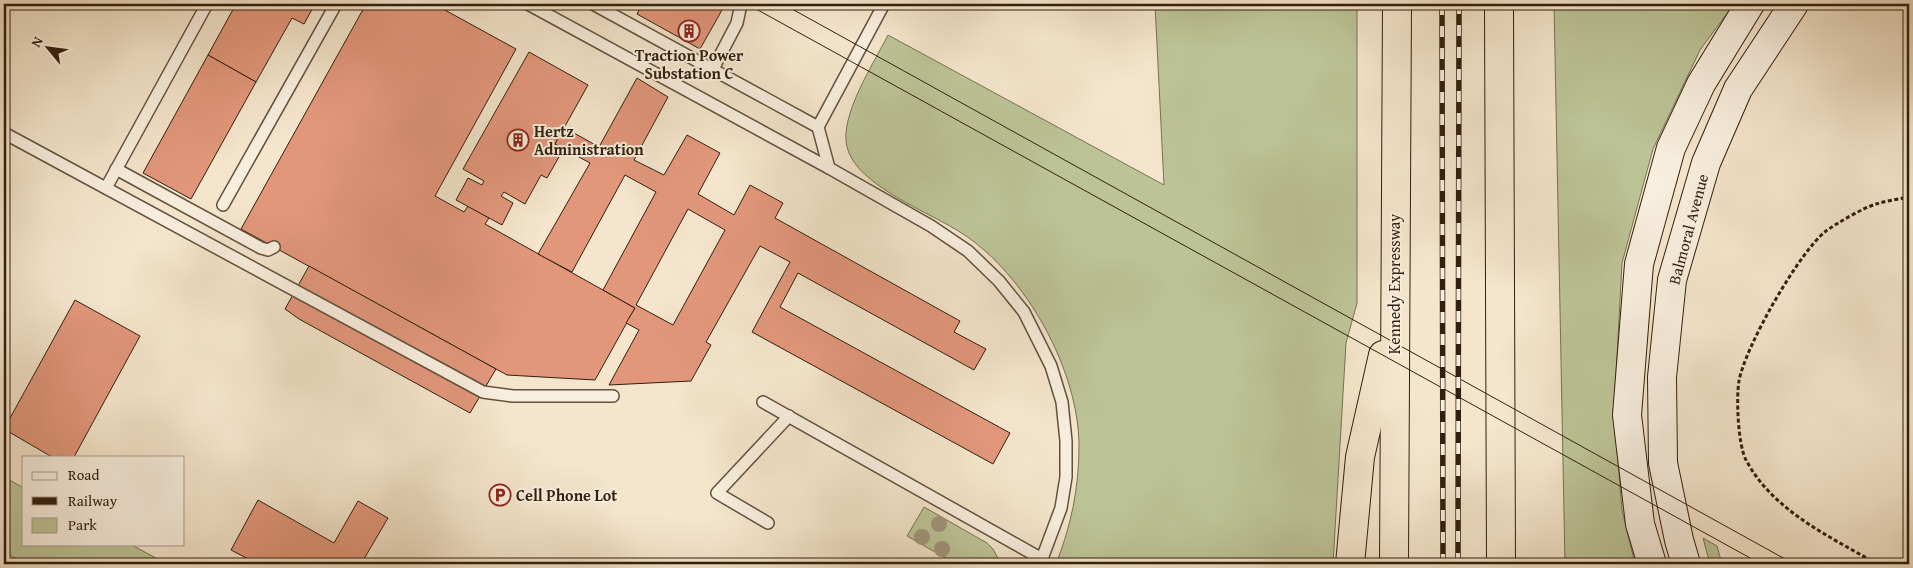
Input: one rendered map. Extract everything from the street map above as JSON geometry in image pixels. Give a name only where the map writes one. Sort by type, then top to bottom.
[{"type":"highway","name":"Kennedy Expressway","points":[[1394,564],[1397,4]]},
{"type":"highway","points":[[1500,4],[1500,564]]},
{"type":"highway","points":[[1350,564],[1360,457],[1394,307]]},
{"type":"highway","points":[[1501,511],[1507,564]]},
{"type":"street","points":[[1652,564],[1640,524],[1627,415],[1639,264],[1671,148],[1701,84],[1750,4]]},
{"type":"street","name":"Balmoral Avenue","points":[[1686,564],[1663,463],[1662,377],[1672,280],[1706,163],[1738,89],[1794,4]]},
{"type":"lane","points":[[106,188],[207,4]]},
{"type":"lane","points":[[223,204],[336,4]]},
{"type":"lane","points":[[528,4],[829,168],[930,226],[968,251],[999,281],[1024,312],[1050,366],[1059,393],[1066,441],[1066,477],[1061,508],[1041,562],[763,402]]},
{"type":"lane","points":[[594,4],[818,127]]},
{"type":"lane","points":[[713,70],[737,23],[741,4]]},
{"type":"lane","points":[[829,168],[818,127],[876,9],[884,4]]},
{"type":"lane","points":[[4,133],[483,392],[513,396],[613,396]]},
{"type":"lane","points":[[116,169],[261,248],[268,250],[274,247]]},
{"type":"lane","points":[[768,523],[716,493],[789,416]]},
{"type":"path","points":[[1878,564],[1796,517],[1758,481],[1744,458],[1739,425],[1739,381],[1754,343],[1791,273],[1825,232],[1874,204],[1909,197]]},
{"type":"green space","points":[[1155,4],[1357,4],[1357,303],[1346,343],[1333,564],[1056,564],[1073,507],[1078,477],[1079,446],[1077,417],[1070,387],[1045,327],[1008,274],[986,252],[963,234],[879,186],[853,161],[847,147],[848,120],[853,105],[888,35],[1164,185]]},
{"type":"green space","points":[[1554,4],[1734,4],[1700,50],[1653,149],[1622,263],[1614,413],[1622,510],[1635,564],[1565,564]]},
{"type":"green space","points":[[4,477],[22,487],[22,546],[134,546],[167,564],[26,564],[4,552]]},
{"type":"green space","points":[[924,507],[987,543],[993,549],[1001,564],[956,564],[907,536]]},
{"type":"green space","points":[[1703,538],[1717,546],[1722,564],[1710,564]]},
{"type":"building","points":[[236,4],[315,4],[304,24],[292,18],[256,82],[208,55]]},
{"type":"building","points":[[366,4],[434,4],[516,49],[435,196],[464,212],[468,206],[489,218],[485,224],[635,308],[595,380],[507,375],[241,229]]},
{"type":"building","name":"Traction Power Substation C","points":[[642,4],[711,4],[722,10],[700,49],[637,14]]},
{"type":"building","name":"Hertz Administration","points":[[529,52],[588,85],[555,144],[564,148],[547,178],[541,175],[525,204],[504,192],[501,196],[513,203],[502,225],[456,200],[468,178],[482,185],[484,181],[463,169]]},
{"type":"building","points":[[208,55],[256,82],[191,199],[143,173]]},
{"type":"building","points":[[637,78],[668,97],[634,160],[664,175],[687,135],[720,153],[698,194],[734,215],[750,185],[783,203],[775,218],[960,321],[954,332],[986,349],[974,370],[798,273],[780,307],[1010,433],[993,464],[752,332],[790,262],[760,246],[706,342],[711,345],[691,381],[609,385],[639,330],[626,323],[635,308],[603,290],[656,192],[625,175],[572,272],[538,254],[590,163],[555,144],[559,136],[565,128],[599,147]],"holes":[[[688,209],[725,230],[673,325],[636,305]]]},
{"type":"building","points":[[309,266],[496,369],[470,413],[299,319],[285,309]]},
{"type":"building","points":[[4,269],[8,271],[4,280]]},
{"type":"building","points":[[75,300],[140,336],[75,456],[50,456],[4,429]]},
{"type":"building","points":[[258,500],[334,543],[358,501],[388,518],[361,564],[258,564],[231,550]]},
{"type":"tram line","points":[[747,4],[1761,564]]},
{"type":"tram line","points":[[783,4],[1794,564]]},
{"type":"railway","points":[[1442,4],[1443,564]]},
{"type":"railway","points":[[1458,564],[1459,4]]},
{"type":"place","name":"Traction Power Substation C","points":[[689,31]]},
{"type":"place","name":"Hertz Administration","points":[[518,140]]},
{"type":"place","name":"Cell Phone Lot","points":[[500,495]]}]
